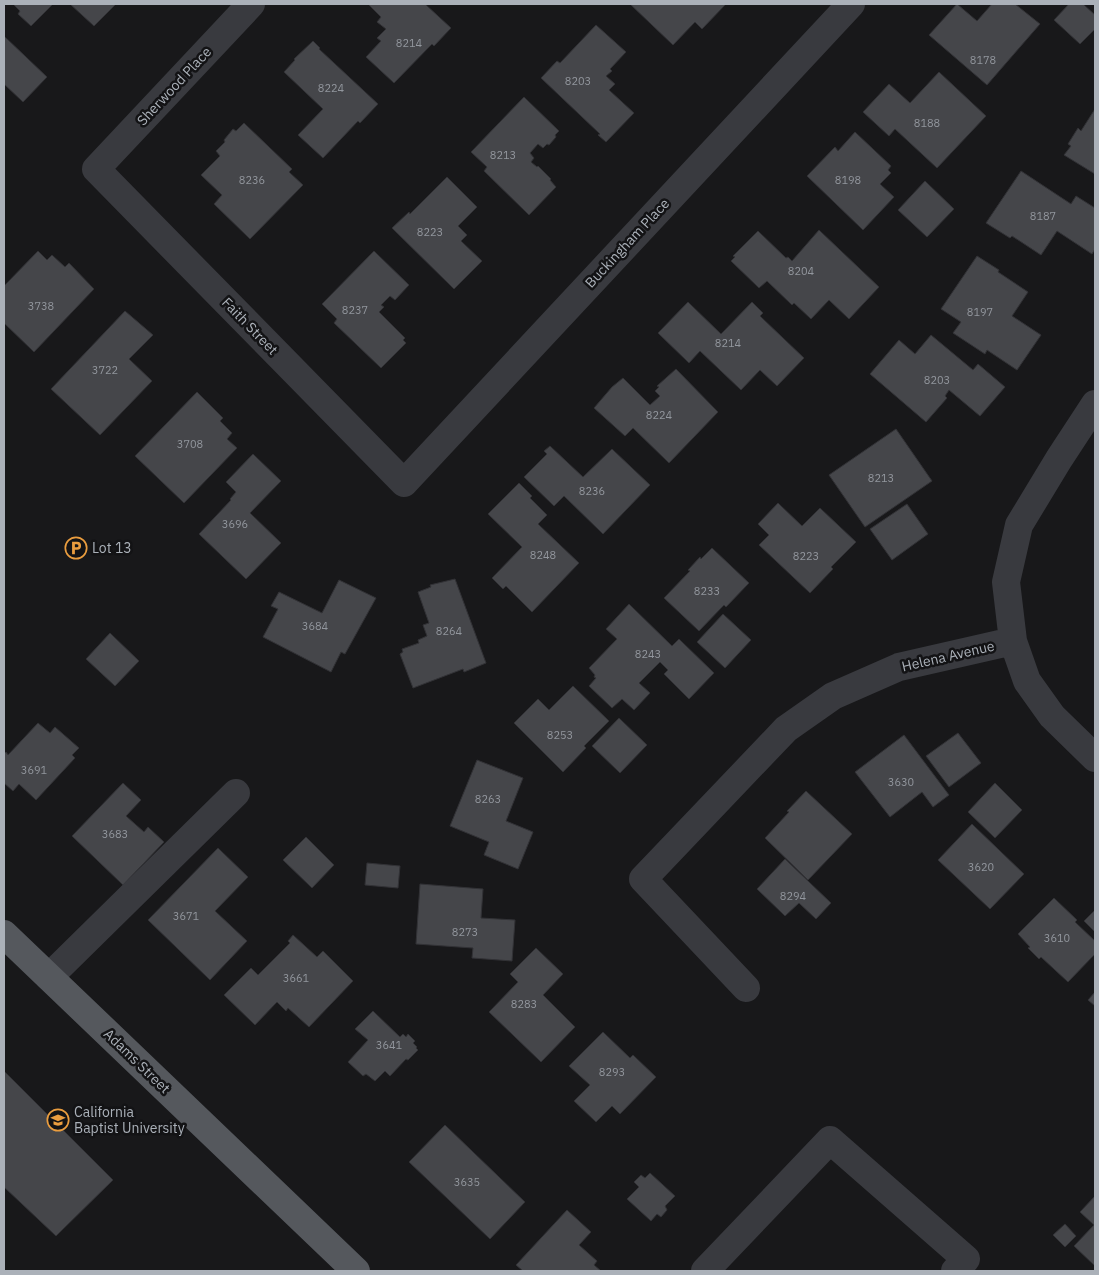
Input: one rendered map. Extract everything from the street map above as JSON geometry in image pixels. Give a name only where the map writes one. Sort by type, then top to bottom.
[{"type":"main road","name":"Adams Street","points":[[4,934],[356,1271]]},
{"type":"street","name":"Sherwood Place","points":[[96,169],[251,4]]},
{"type":"street","name":"Buckingham Place","points":[[404,483],[851,4]]},
{"type":"street","name":"Faith Street","points":[[96,169],[404,483]]},
{"type":"street","name":"Helena Avenue","points":[[746,988],[642,879],[786,729],[833,696],[899,666],[1013,641],[1006,582],[1019,525],[1095,404]]},
{"type":"street","points":[[1013,641],[1027,681],[1052,716],[1095,758]]},
{"type":"street","points":[[48,977],[236,793]]},
{"type":"street","points":[[705,1271],[830,1140],[966,1259],[955,1271]]},
{"type":"building","points":[[13,4],[53,4],[31,26],[18,14],[20,11]]},
{"type":"building","points":[[70,4],[116,4],[94,26]]},
{"type":"building","points":[[368,4],[425,4],[451,28],[434,46],[432,44],[394,83],[366,57],[381,41],[377,38],[386,29],[377,22],[381,17]]},
{"type":"building","points":[[630,4],[726,4],[702,29],[695,22],[673,45]]},
{"type":"building","points":[[957,4],[977,21],[992,4],[1015,4],[1040,24],[987,85],[929,35]]},
{"type":"building","points":[[1069,4],[1083,4],[1095,15],[1095,29],[1080,44],[1054,20]]},
{"type":"building","points":[[596,25],[626,52],[606,76],[615,84],[609,90],[634,113],[606,142],[541,78],[557,61],[560,63]]},
{"type":"building","points":[[4,36],[47,77],[23,102],[4,84]]},
{"type":"building","points":[[313,41],[319,49],[378,104],[360,123],[358,121],[323,158],[298,135],[323,109],[284,72],[294,59]]},
{"type":"building","points":[[939,72],[986,116],[937,168],[895,129],[889,136],[863,112],[889,84],[910,103]]},
{"type":"building","points":[[524,97],[559,131],[549,145],[547,144],[543,148],[538,144],[530,153],[534,158],[531,162],[551,179],[556,187],[529,215],[484,171],[487,167],[471,152]]},
{"type":"building","points":[[1095,109],[1095,174],[1064,155],[1071,146],[1068,144],[1078,128],[1081,131]]},
{"type":"building","points":[[244,123],[292,169],[289,172],[303,185],[250,239],[214,204],[222,195],[201,175],[220,156],[216,151],[225,142],[224,140],[233,129],[236,131]]},
{"type":"building","points":[[855,132],[891,166],[888,170],[891,173],[880,184],[894,197],[863,230],[807,176],[835,147],[838,151]]},
{"type":"building","points":[[1021,171],[1071,204],[1076,196],[1095,208],[1095,249],[1092,254],[1057,231],[1041,255],[1012,236],[1010,238],[986,223]]},
{"type":"building","points":[[447,177],[477,207],[458,226],[467,235],[461,241],[482,261],[454,289],[392,228],[409,212],[410,214]]},
{"type":"building","points":[[925,181],[954,209],[927,237],[898,210]]},
{"type":"building","points":[[819,230],[879,287],[849,319],[829,300],[811,319],[794,303],[792,305],[767,281],[759,288],[731,261],[735,257],[733,256],[758,231],[786,258],[788,257],[792,261]]},
{"type":"building","points":[[38,251],[47,260],[52,255],[65,267],[69,263],[94,289],[34,352],[4,323],[4,286]]},
{"type":"building","points":[[374,251],[409,285],[395,300],[390,296],[381,305],[384,307],[379,312],[405,338],[403,340],[406,343],[381,368],[334,323],[337,319],[322,304]]},
{"type":"building","points":[[977,256],[1028,292],[1012,316],[1041,335],[1017,370],[987,350],[985,354],[953,333],[961,322],[941,309]]},
{"type":"building","points":[[688,302],[721,334],[752,302],[763,313],[760,316],[804,358],[777,386],[760,370],[741,390],[700,351],[689,363],[658,333]]},
{"type":"building","points":[[125,311],[153,335],[129,359],[152,381],[100,435],[51,389]]},
{"type":"building","points":[[931,335],[973,370],[978,364],[1005,387],[980,416],[949,390],[945,396],[947,398],[926,422],[870,374],[899,340],[915,354]]},
{"type":"building","points":[[676,369],[718,412],[669,463],[633,428],[625,436],[594,408],[612,387],[623,378],[650,405],[660,396],[655,391],[659,387],[657,386]]},
{"type":"building","points":[[197,392],[223,418],[220,421],[232,433],[227,439],[237,448],[184,503],[135,456]]},
{"type":"building","points":[[896,429],[932,481],[865,527],[829,475]]},
{"type":"building","points":[[550,446],[583,477],[612,449],[650,485],[603,534],[564,496],[554,506],[524,477],[547,454],[544,451]]},
{"type":"building","points":[[253,454],[281,481],[250,513],[281,543],[246,579],[199,534],[231,500],[236,492],[226,482]]},
{"type":"building","points":[[519,483],[532,496],[530,498],[547,515],[538,524],[579,563],[532,612],[506,586],[503,589],[492,578],[522,547],[488,514]]},
{"type":"building","points":[[778,503],[802,526],[820,508],[856,542],[831,567],[833,569],[810,593],[759,545],[769,535],[758,524]]},
{"type":"building","points":[[907,504],[928,534],[892,560],[870,529]]},
{"type":"building","points":[[712,548],[749,583],[699,631],[664,598],[690,571],[688,570],[700,557],[701,559]]},
{"type":"building","points":[[455,579],[486,663],[464,672],[463,669],[413,688],[400,654],[403,652],[402,649],[419,643],[418,640],[427,636],[423,625],[429,623],[418,592],[431,587],[430,585]]},
{"type":"building","points":[[339,580],[376,598],[345,654],[341,652],[331,672],[263,637],[278,609],[271,606],[279,592],[322,613]]},
{"type":"building","points":[[629,604],[672,646],[679,639],[714,673],[689,699],[664,674],[668,670],[660,662],[639,683],[650,693],[634,710],[622,699],[612,708],[589,686],[596,678],[589,668],[617,639],[606,629]]},
{"type":"building","points":[[723,614],[751,640],[725,668],[697,642]]},
{"type":"building","points":[[110,633],[139,661],[115,686],[86,659]]},
{"type":"building","points":[[573,686],[609,721],[584,746],[586,748],[563,772],[514,723],[538,699],[549,710]]},
{"type":"building","points":[[619,718],[647,745],[620,773],[592,746]]},
{"type":"building","points":[[38,723],[50,733],[55,727],[79,748],[72,755],[75,758],[36,800],[19,784],[13,791],[4,783],[4,754],[6,752],[8,755]]},
{"type":"building","points":[[958,733],[981,763],[949,787],[926,756]]},
{"type":"building","points":[[904,735],[949,795],[933,807],[922,792],[890,817],[855,772]]},
{"type":"building","points":[[477,760],[523,778],[506,821],[533,832],[518,869],[484,855],[489,842],[450,826]]},
{"type":"building","points":[[123,783],[141,800],[126,816],[144,832],[148,827],[164,842],[123,885],[72,836]]},
{"type":"building","points":[[995,783],[1022,810],[995,838],[968,812]]},
{"type":"building","points":[[806,791],[852,834],[808,880],[765,838]]},
{"type":"building","points":[[972,824],[1024,874],[990,909],[938,860]]},
{"type":"building","points":[[306,837],[334,865],[312,888],[283,860]]},
{"type":"building","points":[[218,848],[248,877],[215,911],[247,941],[210,980],[148,920]]},
{"type":"building","points":[[785,859],[831,903],[816,919],[799,903],[785,916],[757,889]]},
{"type":"building","points":[[367,863],[400,866],[398,888],[365,885]]},
{"type":"building","points":[[420,884],[483,889],[481,918],[515,920],[512,961],[472,958],[473,948],[416,944]]},
{"type":"building","points":[[1054,898],[1095,941],[1095,954],[1068,982],[1041,957],[1039,959],[1018,934]]},
{"type":"building","points":[[1095,910],[1095,932],[1084,921]]},
{"type":"building","points":[[293,935],[317,957],[323,951],[353,981],[309,1027],[288,1008],[286,1011],[277,1002],[255,1025],[224,995],[251,968],[258,975],[290,943],[288,941]]},
{"type":"building","points":[[536,948],[563,974],[543,995],[575,1027],[541,1062],[489,1012],[518,982],[510,974]]},
{"type":"building","points":[[1095,992],[1095,1006],[1088,1000]]},
{"type":"building","points":[[373,1011],[400,1037],[403,1034],[406,1037],[408,1034],[415,1041],[413,1043],[418,1050],[408,1060],[406,1059],[390,1076],[385,1071],[375,1081],[366,1074],[363,1076],[348,1062],[368,1040],[355,1029]]},
{"type":"building","points":[[603,1032],[630,1058],[633,1055],[656,1077],[620,1114],[612,1106],[596,1122],[574,1101],[590,1085],[569,1066]]},
{"type":"building","points":[[4,1071],[113,1180],[56,1236],[4,1187]]},
{"type":"building","points":[[445,1125],[525,1202],[490,1239],[409,1162]]},
{"type":"building","points":[[650,1173],[675,1196],[665,1206],[667,1210],[661,1217],[657,1214],[651,1221],[627,1199],[639,1187],[634,1182],[641,1175],[645,1178]]},
{"type":"building","points":[[1095,1196],[1095,1266],[1074,1246],[1094,1225],[1080,1212]]},
{"type":"building","points":[[567,1210],[591,1232],[579,1245],[597,1261],[594,1265],[601,1271],[523,1271],[516,1265]]},
{"type":"building","points":[[1065,1224],[1076,1236],[1065,1247],[1053,1235]]},
{"type":"place","name":"Lot 13","points":[[76,548]]},
{"type":"place","name":"California Baptist University","points":[[58,1120]]}]
